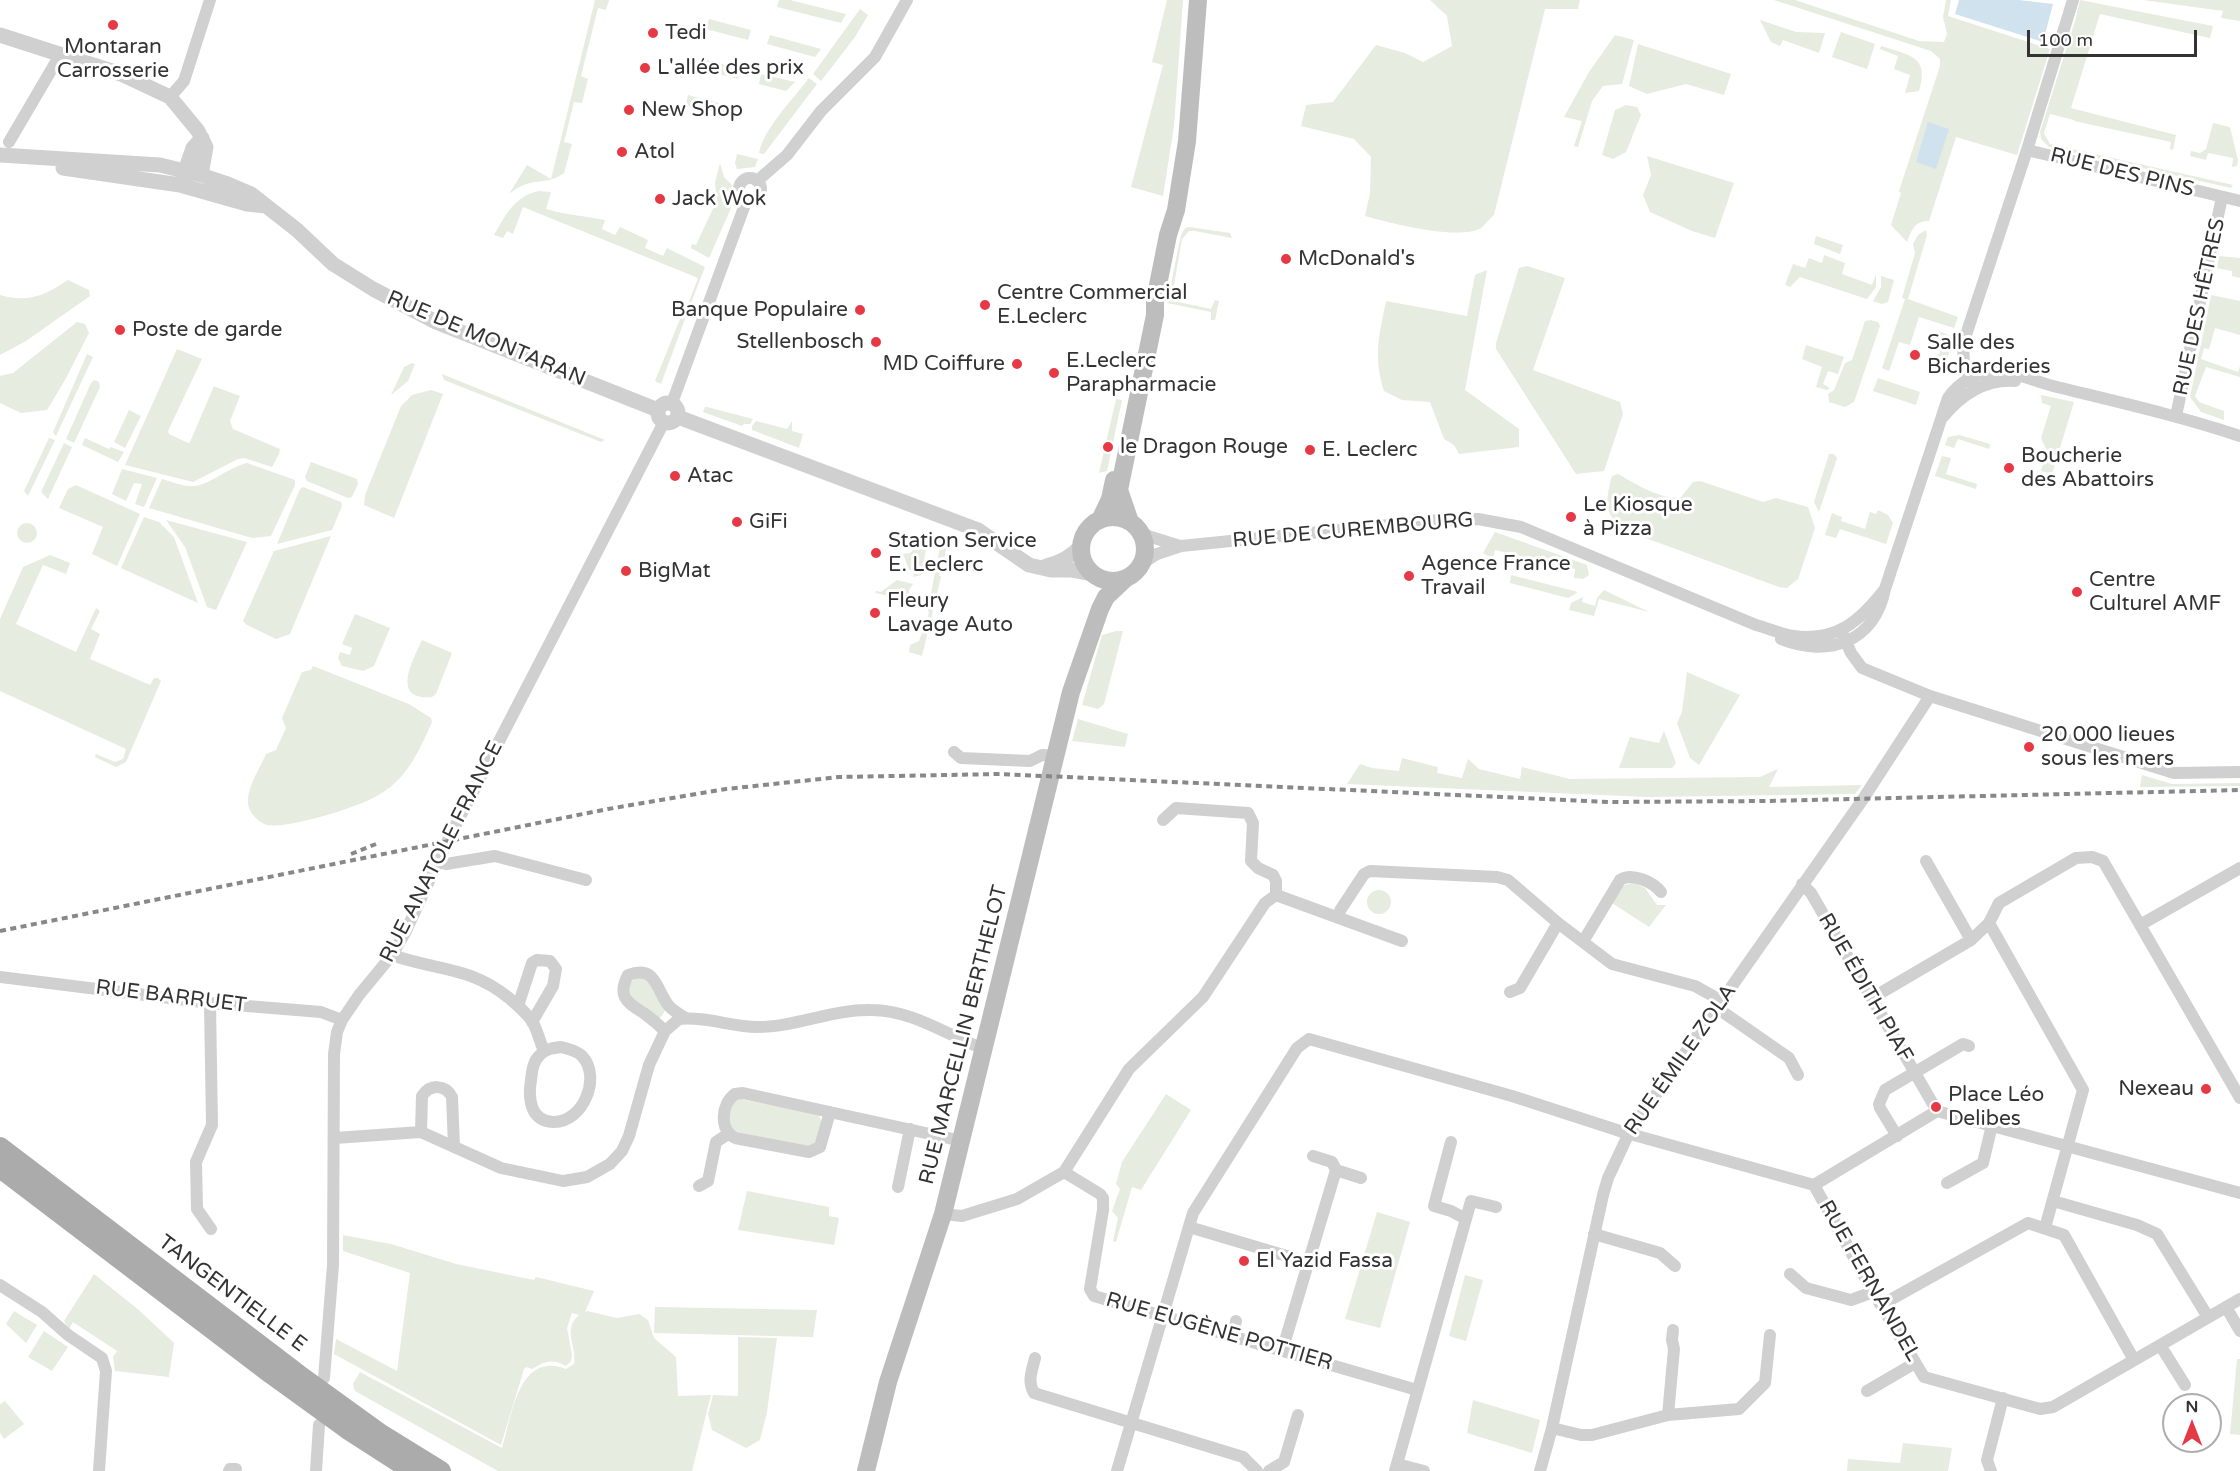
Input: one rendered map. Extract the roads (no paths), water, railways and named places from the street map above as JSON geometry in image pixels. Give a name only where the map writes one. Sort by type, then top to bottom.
[{"type":"main road","points":[[1100,520],[1110,499],[1165,226],[1177,145],[1183,122],[1193,0]]},
{"type":"main road","points":[[1143,563],[1145,546],[1119,490],[1155,315],[1155,300],[1168,231],[1176,210],[1187,141],[1198,0]]},
{"type":"main road","points":[[1081,546],[1087,530],[1100,520],[1115,517],[1134,525]]},
{"type":"main road","name":"RUE MARCELLIN BERTHELOT","points":[[1081,546],[1085,566],[1094,576],[1100,609]]},
{"type":"main road","name":"RUE MARCELLIN BERTHELOT","points":[[866,1471],[888,1382],[943,1214],[1071,692],[1106,597],[1135,573],[1143,563]]},
{"type":"main road","points":[[1094,576],[1105,581],[1125,580]]},
{"type":"main road","name":"TANGENTIELLE E","points":[[0,1147],[342,1406],[381,1434],[441,1471]]},
{"type":"main road","name":"TANGENTIELLE E","points":[[0,1168],[271,1374],[346,1429],[412,1471]]},
{"type":"main road","points":[[342,1406],[458,1471]]},
{"type":"street","points":[[170,98],[184,81],[210,0]]},
{"type":"street","name":"RUE ANATOLE FRANCE","points":[[324,1378],[333,1265],[334,1054],[337,1032],[342,1020],[358,995],[393,955],[438,862],[668,413],[747,199],[740,192],[741,183],[747,179],[757,181],[787,155],[818,116],[875,57],[907,0]]},
{"type":"street","points":[[1972,384],[1964,365],[1964,344],[2033,152],[2073,0]]},
{"type":"street","points":[[0,35],[121,74],[170,98],[202,138],[206,152],[201,174]]},
{"type":"street","points":[[4,151],[60,55]]},
{"type":"street","points":[[185,171],[193,148],[202,138]]},
{"type":"street","name":"RUE DE MONTARAN","points":[[4,151],[160,165],[201,174],[251,194],[297,230],[333,264],[382,294],[436,322],[668,413],[978,530],[1017,559],[1029,565],[1051,570],[1071,570],[1094,576]]},
{"type":"street","name":"RUE DE MONTARAN","points":[[4,151],[45,165],[196,188],[247,204],[266,206]]},
{"type":"street","name":"RUE DES PINS","points":[[2033,152],[2240,201]]},
{"type":"street","name":"RUE DES HÊTRES","points":[[2176,416],[2222,197]]},
{"type":"street","points":[[1846,642],[1860,633],[1882,605],[1885,589],[1947,398],[1952,391],[1972,384],[1993,372],[2022,376],[2034,382],[2176,416],[2240,436]]},
{"type":"street","name":"RUE DE CUREMBOURG","points":[[1143,563],[1157,554],[1181,546],[1439,520],[1494,520],[1561,542],[1756,625],[1793,636],[1825,635],[1840,630]]},
{"type":"street","name":"RUE DE CUREMBOURG","points":[[1134,525],[1148,536],[1181,546]]},
{"type":"street","points":[[1042,568],[1064,560],[1081,546]]},
{"type":"street","points":[[1885,589],[1860,618],[1840,630],[1862,668],[1868,672],[1930,696],[2174,773],[2240,772]]},
{"type":"street","name":"RUE DE CUREMBOURG","points":[[1756,625],[1770,634],[1799,645],[1832,646],[1846,642]]},
{"type":"street","name":"RUE ÉMILE ZOLA","points":[[1540,1471],[1552,1428],[1608,1178],[1629,1133],[1866,795],[1930,696]]},
{"type":"street","points":[[954,752],[961,758],[1030,761],[1042,755],[1056,756]]},
{"type":"street","points":[[1163,820],[1176,808],[1248,813],[1253,823],[1251,861],[1258,868],[1273,875],[1276,881],[1276,895]]},
{"type":"street","points":[[438,862],[446,864],[495,856],[586,880]]},
{"type":"street","points":[[1872,998],[1971,940],[1989,924],[1999,903],[2076,858],[2092,857],[2103,861],[2240,1098]]},
{"type":"street","points":[[1926,861],[1971,940]]},
{"type":"street","points":[[2140,925],[2240,868]]},
{"type":"street","points":[[1337,917],[1365,874],[1375,870],[1503,878],[1612,964],[1695,986],[1789,1058],[1798,1075]]},
{"type":"street","points":[[1584,940],[1620,880],[1629,876],[1655,885],[1661,892]]},
{"type":"street","name":"RUE ÉDITH PIAF","points":[[1802,884],[1811,893],[1937,1111]]},
{"type":"street","points":[[1276,895],[1402,941]]},
{"type":"street","points":[[943,1214],[962,1216],[1017,1199],[1064,1172],[1129,1069],[1203,997],[1265,903],[1276,895]]},
{"type":"street","points":[[1510,992],[1520,988],[1558,922]]},
{"type":"street","points":[[1989,924],[2083,1090],[2045,1227]]},
{"type":"street","points":[[393,955],[482,979],[519,1006],[532,1022],[544,1051]]},
{"type":"street","points":[[519,1006],[532,963],[537,960],[550,961],[556,969],[555,980],[532,1022]]},
{"type":"street","points":[[665,1031],[651,1018],[628,1004],[623,990],[628,975],[637,972],[645,973],[652,978],[669,1006],[685,1018]]},
{"type":"street","name":"RUE BARRUET","points":[[0,977],[210,1003],[321,1012],[342,1020]]},
{"type":"street","points":[[210,1003],[212,1125],[196,1162],[197,1209],[211,1229]]},
{"type":"street","points":[[334,1138],[421,1132],[501,1168],[545,1179],[571,1181],[600,1171],[618,1157],[629,1136],[649,1065],[665,1031],[673,1022],[685,1018],[756,1027],[778,1026],[845,1012],[887,1011],[918,1019],[984,1049]]},
{"type":"street","points":[[1118,1471],[1193,1213],[1297,1048],[1309,1039],[1316,1039],[1629,1133],[1814,1185],[1937,1111],[2240,1192]]},
{"type":"street","points":[[1897,1136],[1879,1104],[1885,1090],[1964,1044],[1969,1046]]},
{"type":"street","points":[[552,1048],[569,1049],[583,1057],[588,1066],[589,1083],[585,1100],[574,1115],[566,1120],[554,1122],[541,1118],[534,1112],[530,1103],[528,1096],[532,1070],[535,1061],[544,1051],[552,1048]]},
{"type":"street","points":[[421,1132],[422,1096],[429,1088],[442,1087],[448,1090],[452,1097],[454,1146]]},
{"type":"street","points":[[830,1112],[820,1147],[809,1152],[735,1138],[728,1134],[724,1127],[727,1102],[735,1094],[743,1093],[910,1129],[962,1141]]},
{"type":"street","points":[[1947,1183],[1983,1163],[1992,1125]]},
{"type":"street","points":[[898,1187],[910,1129]]},
{"type":"street","points":[[699,1186],[708,1180],[716,1142],[728,1134]]},
{"type":"street","points":[[1451,1142],[1434,1206],[1452,1211],[1466,1219]]},
{"type":"street","points":[[1282,1351],[1336,1170],[1332,1162],[1313,1156]]},
{"type":"street","points":[[1336,1170],[1361,1178]]},
{"type":"street","name":"RUE EUGÈNE POTTIER","points":[[1064,1172],[1100,1194],[1102,1198],[1103,1210],[1091,1293],[1094,1296],[1417,1390]]},
{"type":"street","name":"RUE FERNANDEL","points":[[1814,1185],[1873,1292],[1924,1377],[2003,1398]]},
{"type":"street","points":[[1424,1471],[1396,1467],[1471,1201],[1496,1207]]},
{"type":"street","points":[[2053,1201],[2137,1225],[2157,1234],[2208,1317]]},
{"type":"street","points":[[1881,1305],[2028,1223],[2064,1235],[2134,1360]]},
{"type":"street","points":[[1189,1227],[1307,1262]]},
{"type":"street","points":[[1594,1234],[1660,1253],[1675,1266]]},
{"type":"street","points":[[1790,1274],[1806,1288],[1851,1300],[1873,1292]]},
{"type":"street","points":[[0,1285],[42,1312],[68,1335],[102,1358],[105,1371],[99,1471]]},
{"type":"street","points":[[1991,1471],[1987,1460],[2003,1398],[2047,1409],[2240,1299]]},
{"type":"street","points":[[2226,1307],[2240,1330]]},
{"type":"street","points":[[1232,1336],[1236,1321]]},
{"type":"street","points":[[1668,1415],[1674,1349],[1673,1330]]},
{"type":"street","points":[[1552,1428],[1581,1435],[1592,1435],[1668,1415],[1739,1409],[1765,1383],[1770,1335]]},
{"type":"street","points":[[2160,1345],[2185,1385]]},
{"type":"street","points":[[1035,1358],[1030,1378],[1030,1385],[1034,1393],[1243,1457],[1257,1471]]},
{"type":"street","points":[[1868,1391],[1915,1363]]},
{"type":"street","points":[[1269,1471],[1284,1462],[1298,1415]]},
{"type":"street","points":[[316,1471],[319,1425]]},
{"type":"water","points":[[1959,0],[2019,0],[2053,4],[2043,42],[1955,14]]},
{"type":"water","points":[[1928,122],[1949,129],[1936,169],[1916,162]]},
{"type":"railway","points":[[0,931],[608,809],[726,789],[839,777],[1000,774],[1610,802],[1765,801],[2240,790]]},
{"type":"railway","points":[[351,854],[376,844]]},
{"type":"place","name":"Montaran Carrosserie","points":[[113,25]]},
{"type":"place","name":"Tedi","points":[[653,33]]},
{"type":"place","name":"L'allée des prix","points":[[645,68]]},
{"type":"place","name":"New Shop","points":[[629,110]]},
{"type":"place","name":"Atol","points":[[622,152]]},
{"type":"place","name":"Jack Wok","points":[[660,199]]},
{"type":"place","name":"McDonald's","points":[[1286,259]]},
{"type":"place","name":"Centre Commercial E.Leclerc","points":[[985,305]]},
{"type":"place","name":"Banque Populaire","points":[[860,310]]},
{"type":"place","name":"Poste de garde","points":[[120,330]]},
{"type":"place","name":"Stellenbosch","points":[[876,342]]},
{"type":"place","name":"Salle des Bicharderies","points":[[1915,355]]},
{"type":"place","name":"MD Coiffure","points":[[1017,364]]},
{"type":"place","name":"E.Leclerc Parapharmacie","points":[[1054,373]]},
{"type":"place","name":"le Dragon Rouge","points":[[1108,447]]},
{"type":"place","name":"E. Leclerc","points":[[1310,450]]},
{"type":"place","name":"Boucherie des Abattoirs","points":[[2009,468]]},
{"type":"place","name":"Atac","points":[[675,476]]},
{"type":"place","name":"Le Kiosque à Pizza","points":[[1571,517]]},
{"type":"place","name":"GiFi","points":[[737,522]]},
{"type":"place","name":"Station Service E. Leclerc","points":[[876,553]]},
{"type":"place","name":"BigMat","points":[[626,571]]},
{"type":"place","name":"Agence France Travail","points":[[1409,576]]},
{"type":"place","name":"Centre Culturel AMF","points":[[2077,592]]},
{"type":"place","name":"Fleury Lavage Auto","points":[[875,613]]},
{"type":"place","name":"20 000 lieues sous les mers","points":[[2029,747]]},
{"type":"place","name":"Nexeau","points":[[2206,1089]]},
{"type":"place","name":"Place Léo Delibes","points":[[1936,1107]]},
{"type":"place","name":"El Yazid Fassa","points":[[1244,1261]]}]
